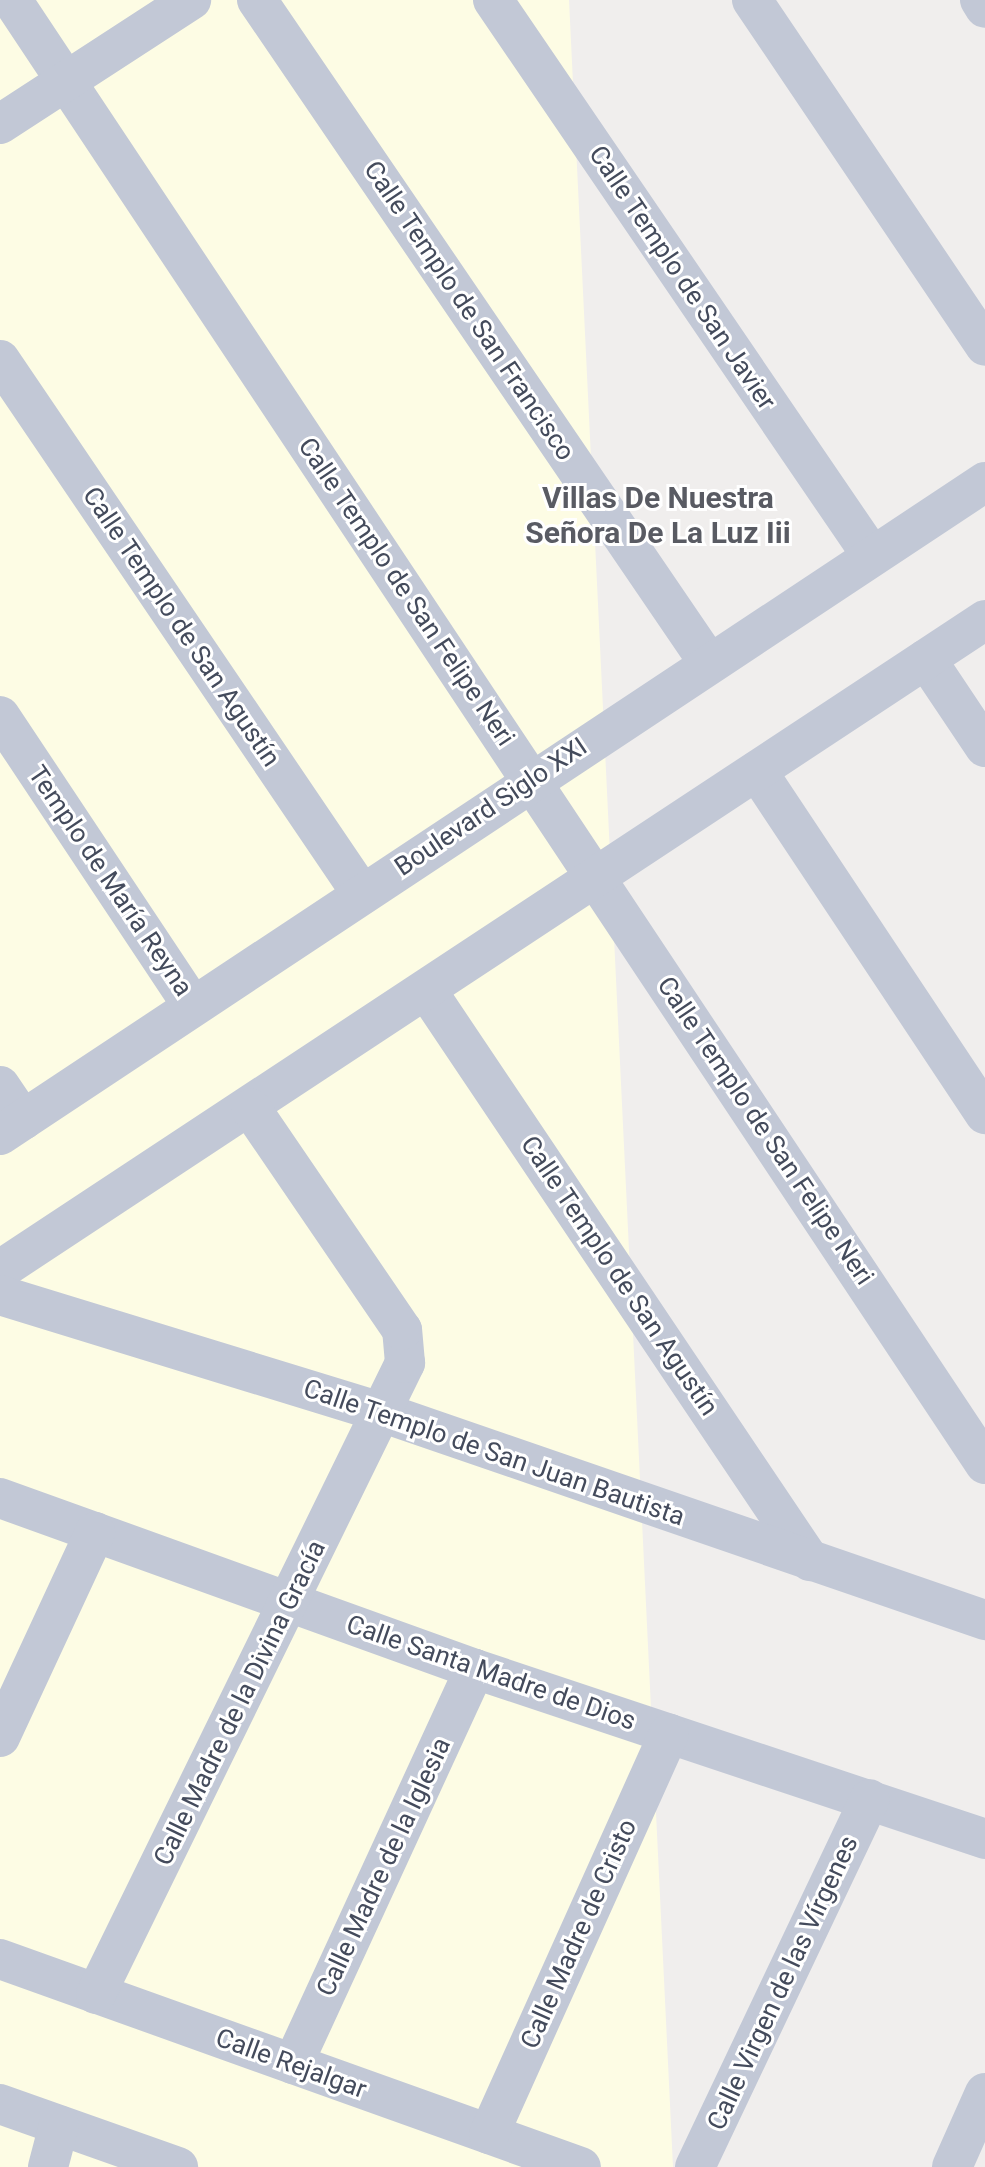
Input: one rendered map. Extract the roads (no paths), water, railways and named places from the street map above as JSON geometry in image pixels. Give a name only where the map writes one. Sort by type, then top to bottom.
[{"type":"street","name":"Calle Templo de San Felipe Neri","points":[[12,0],[985,1464]]},
{"type":"street","points":[[0,124],[191,0]]},
{"type":"street","name":"Calle Templo de San Francisco","points":[[257,0],[709,663]]},
{"type":"street","name":"Calle Templo de San Javier","points":[[493,0],[872,556]]},
{"type":"street","points":[[752,0],[985,346]]},
{"type":"street","points":[[980,0],[985,8]]},
{"type":"street","name":"Calle Templo de San Agustín","points":[[0,360],[362,894]]},
{"type":"street","name":"Boulevard Siglo XXI","points":[[11,1127],[531,779],[985,482]]},
{"type":"street","points":[[0,1270],[251,1109],[985,620]]},
{"type":"street","points":[[926,659],[985,747]]},
{"type":"street","name":"Templo de María Reyna","points":[[0,716],[193,1006]]},
{"type":"street","points":[[757,771],[985,1114]]},
{"type":"street","name":"Calle Templo de San Agustín","points":[[427,991],[810,1561]]},
{"type":"street","points":[[0,1086],[11,1127]]},
{"type":"street","points":[[251,1109],[402,1330],[405,1363],[384,1413]]},
{"type":"street","name":"Calle Templo de San Juan Bautista","points":[[0,1295],[384,1413],[985,1620]]},
{"type":"street","name":"Calle Madre de la Divina Gracía","points":[[96,1994],[384,1413]]},
{"type":"street","name":"Calle Santa Madre de Dios","points":[[0,1498],[475,1669],[985,1839]]},
{"type":"street","points":[[0,1737],[95,1532]]},
{"type":"street","name":"Calle Madre de la Iglesia","points":[[293,2064],[475,1669]]},
{"type":"street","name":"Calle Madre de Cristo","points":[[489,2134],[669,1734]]},
{"type":"street","name":"Calle Virgen de las Vírgenes","points":[[695,2167],[870,1799]]},
{"type":"street","name":"Calle Rejalgar","points":[[0,1959],[581,2167]]},
{"type":"street","points":[[952,2167],[985,2093]]},
{"type":"street","points":[[0,2104],[178,2167]]},
{"type":"street","points":[[48,2167],[59,2125]]},
{"type":"district","name":"Villas De Nuestra Señora De La Luz Iii","points":[[658,515]]}]
